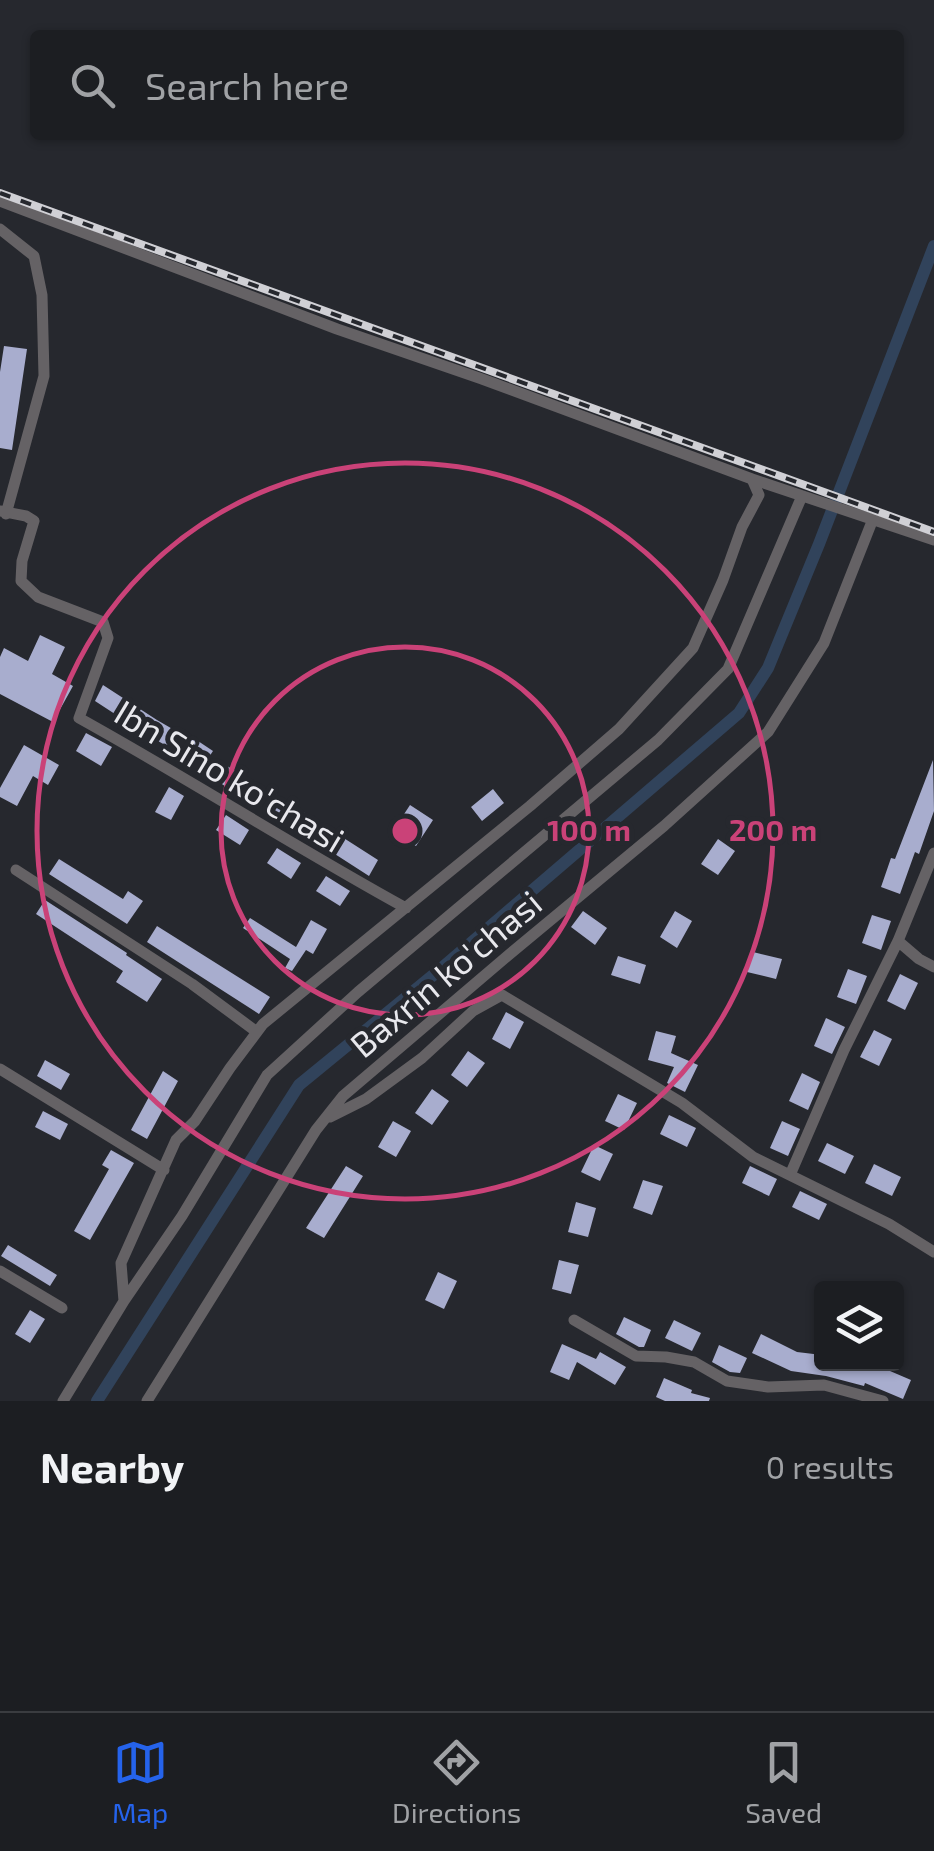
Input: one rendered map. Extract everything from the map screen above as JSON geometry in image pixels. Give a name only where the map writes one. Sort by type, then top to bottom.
[{"type":"street","points":[[0,201],[337,329],[752,479],[934,540]]},
{"type":"street","points":[[0,229],[34,256],[42,294],[44,376],[3,512]]},
{"type":"street","points":[[124,1300],[121,1263],[176,1140],[195,1121],[263,1024],[618,729],[693,648],[759,495],[752,479]]},
{"type":"street","points":[[63,1401],[267,1075],[358,992],[658,740],[728,669],[802,496]]},
{"type":"street","name":"Ibn Sino ko'chasi","points":[[3,512],[34,521],[20,581],[38,597],[102,622],[108,638],[79,718],[406,908]]},
{"type":"street","name":"Baxrin ko'chasi","points":[[148,1401],[323,1121],[344,1096],[664,826],[768,732],[824,643],[873,520]]},
{"type":"street","points":[[790,1176],[934,854]]},
{"type":"street","points":[[16,870],[192,984],[257,1032]]},
{"type":"street","points":[[898,941],[934,968]]},
{"type":"street","points":[[323,1121],[366,1099],[422,1058],[474,1011],[502,995],[682,1103],[753,1157],[889,1224],[934,1252]]},
{"type":"street","points":[[0,1069],[164,1170]]},
{"type":"street","points":[[0,1272],[62,1308]]},
{"type":"street","points":[[574,1320],[636,1356],[694,1362],[726,1381],[768,1387],[824,1385],[882,1401]]},
{"type":"building","points":[[4,346],[27,349],[12,450],[0,448]]},
{"type":"building","points":[[40,635],[65,647],[52,674],[73,686],[53,722],[0,694],[0,657],[4,648],[28,661]]},
{"type":"building","points":[[103,685],[213,751],[203,766],[95,701]]},
{"type":"building","points":[[86,733],[112,747],[101,766],[76,751]]},
{"type":"building","points":[[24,745],[59,765],[48,785],[33,776],[17,806],[0,797],[0,788]]},
{"type":"building","points":[[933,760],[934,811],[900,894],[881,887]]},
{"type":"building","points":[[227,766],[251,780],[241,796],[217,781]]},
{"type":"building","points":[[169,787],[184,796],[171,820],[155,812]]},
{"type":"building","points":[[493,789],[504,803],[482,821],[471,807]]},
{"type":"building","points":[[275,794],[378,860],[369,876],[265,809]]},
{"type":"building","points":[[410,805],[433,820],[416,846],[393,831]]},
{"type":"building","points":[[226,815],[249,830],[240,845],[216,830]]},
{"type":"building","points":[[718,839],[735,851],[718,875],[701,864]]},
{"type":"building","points":[[277,848],[301,863],[291,879],[267,863]]},
{"type":"building","points":[[59,859],[123,899],[128,891],[143,901],[127,924],[49,874]]},
{"type":"building","points":[[326,876],[350,891],[340,906],[316,891]]},
{"type":"building","points":[[45,900],[162,979],[147,1002],[116,982],[123,971],[36,914]]},
{"type":"building","points":[[583,911],[607,928],[595,945],[571,927]]},
{"type":"building","points":[[675,911],[692,921],[677,948],[660,937]]},
{"type":"building","points":[[872,915],[891,921],[881,950],[862,943]]},
{"type":"building","points":[[250,918],[296,947],[311,920],[327,929],[313,954],[306,950],[292,971],[285,968],[290,959],[243,928]]},
{"type":"building","points":[[157,926],[270,997],[259,1014],[147,942]]},
{"type":"building","points":[[753,952],[782,959],[776,979],[747,972]]},
{"type":"building","points":[[618,956],[646,965],[640,984],[611,975]]},
{"type":"building","points":[[848,969],[867,976],[856,1004],[837,997]]},
{"type":"building","points":[[900,974],[918,983],[905,1010],[887,1001]]},
{"type":"building","points":[[506,1012],[524,1022],[510,1049],[492,1039]]},
{"type":"building","points":[[826,1018],[845,1027],[832,1054],[814,1046]]},
{"type":"building","points":[[874,1030],[892,1039],[879,1066],[860,1057]]},
{"type":"building","points":[[656,1031],[676,1036],[671,1053],[698,1065],[685,1092],[667,1083],[674,1067],[648,1060]]},
{"type":"building","points":[[468,1051],[485,1063],[467,1087],[451,1075]]},
{"type":"building","points":[[45,1060],[70,1074],[61,1090],[37,1076]]},
{"type":"building","points":[[163,1071],[178,1081],[147,1139],[131,1130]]},
{"type":"building","points":[[802,1073],[820,1082],[808,1110],[789,1101]]},
{"type":"building","points":[[432,1089],[449,1101],[432,1125],[415,1113]]},
{"type":"building","points":[[618,1094],[637,1103],[624,1130],[605,1121]]},
{"type":"building","points":[[43,1111],[68,1124],[60,1140],[35,1127]]},
{"type":"building","points":[[669,1115],[696,1128],[687,1147],[660,1134]]},
{"type":"building","points":[[393,1121],[411,1131],[396,1157],[378,1147]]},
{"type":"building","points":[[782,1121],[800,1129],[788,1156],[770,1148]]},
{"type":"building","points":[[827,1143],[854,1156],[845,1174],[818,1161]]},
{"type":"building","points":[[594,1145],[613,1154],[600,1181],[581,1172]]},
{"type":"building","points":[[111,1150],[134,1163],[90,1240],[74,1231],[109,1169],[102,1165]]},
{"type":"building","points":[[874,1164],[901,1177],[892,1196],[865,1183]]},
{"type":"building","points":[[346,1166],[363,1176],[324,1238],[306,1228]]},
{"type":"building","points":[[750,1166],[777,1179],[769,1196],[742,1183]]},
{"type":"building","points":[[643,1180],[663,1186],[652,1215],[633,1208]]},
{"type":"building","points":[[800,1191],[827,1204],[819,1220],[792,1207]]},
{"type":"building","points":[[576,1202],[596,1208],[588,1237],[568,1232]]},
{"type":"building","points":[[8,1245],[57,1275],[50,1286],[1,1256]]},
{"type":"building","points":[[559,1260],[579,1265],[571,1294],[552,1289]]},
{"type":"building","points":[[438,1272],[457,1281],[444,1309],[425,1300]]},
{"type":"building","points":[[30,1310],[45,1319],[30,1343],[15,1334]]},
{"type":"building","points":[[624,1317],[651,1330],[644,1347],[616,1334]]},
{"type":"building","points":[[674,1320],[701,1333],[692,1351],[665,1338]]},
{"type":"building","points":[[761,1334],[797,1352],[814,1354],[814,1371],[890,1371],[911,1380],[903,1399],[865,1383],[864,1386],[791,1371],[752,1353]]},
{"type":"building","points":[[562,1344],[596,1359],[600,1352],[626,1367],[615,1385],[577,1362],[569,1380],[550,1372]]},
{"type":"building","points":[[719,1345],[747,1358],[740,1373],[712,1362]]},
{"type":"building","points":[[664,1378],[710,1398],[709,1401],[665,1401],[656,1397]]},
{"type":"waterway","points":[[97,1401],[299,1085],[739,713],[768,668],[934,246]]},
{"type":"railway","points":[[0,193],[934,532]]}]
